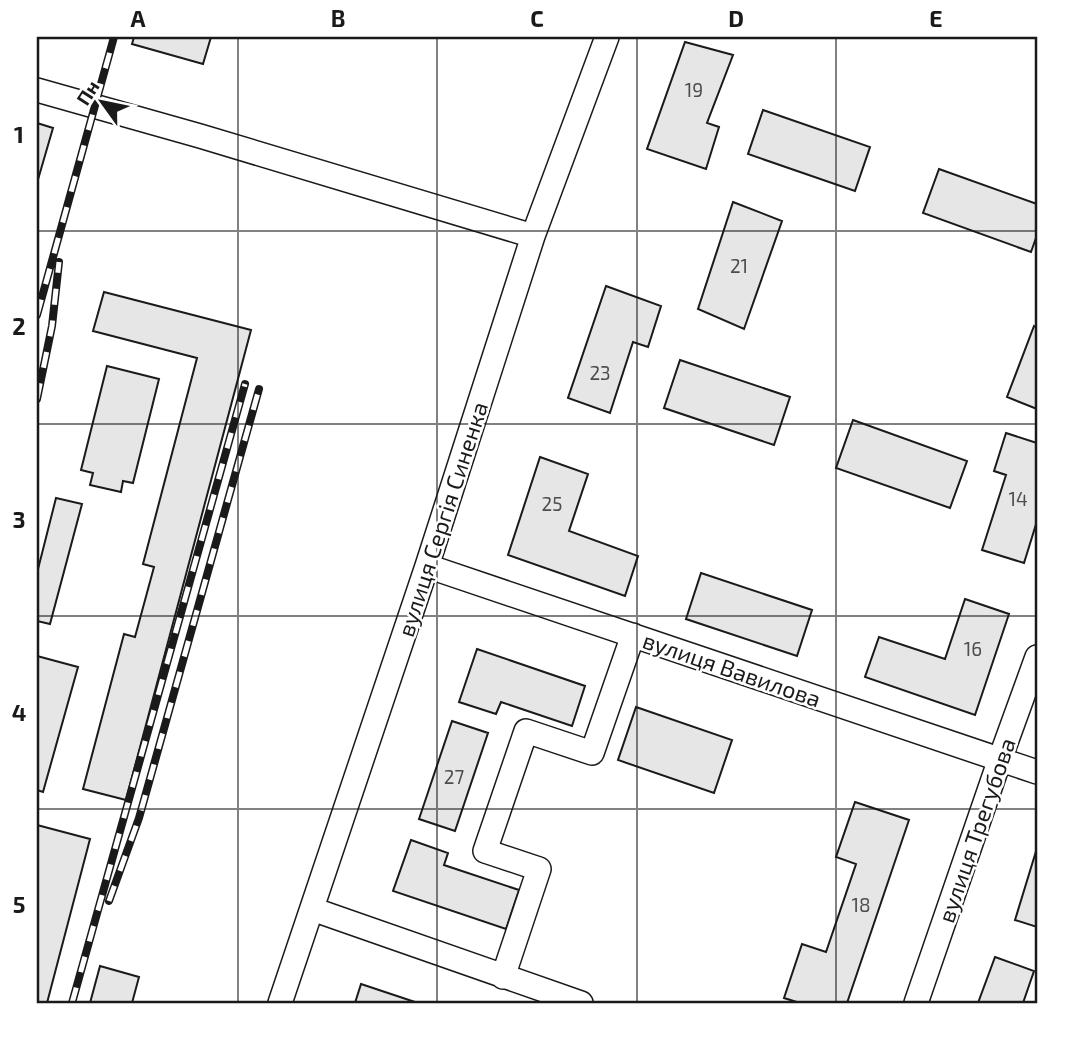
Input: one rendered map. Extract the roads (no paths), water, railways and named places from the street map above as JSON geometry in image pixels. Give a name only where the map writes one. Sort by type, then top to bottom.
[{"type":"street","name":"вулиця Сергія Синенка","points":[[280,1003],[427,566],[533,236],[607,37]]},
{"type":"street","points":[[37,90],[533,236]]},
{"type":"street","name":"вулиця Вавилова","points":[[427,566],[1037,772]]},
{"type":"street","points":[[503,977],[539,869],[485,851],[526,731],[592,754],[633,635]]},
{"type":"street","name":"вулиця Трегубова","points":[[916,1003],[1037,657]]},
{"type":"street","points":[[312,909],[581,1003]]},
{"type":"railway","points":[[37,315],[114,37]]},
{"type":"railway","points":[[37,399],[52,326],[59,262]]},
{"type":"railway","points":[[72,1003],[245,384]]},
{"type":"railway","points":[[109,901],[139,818],[259,389]]}]
